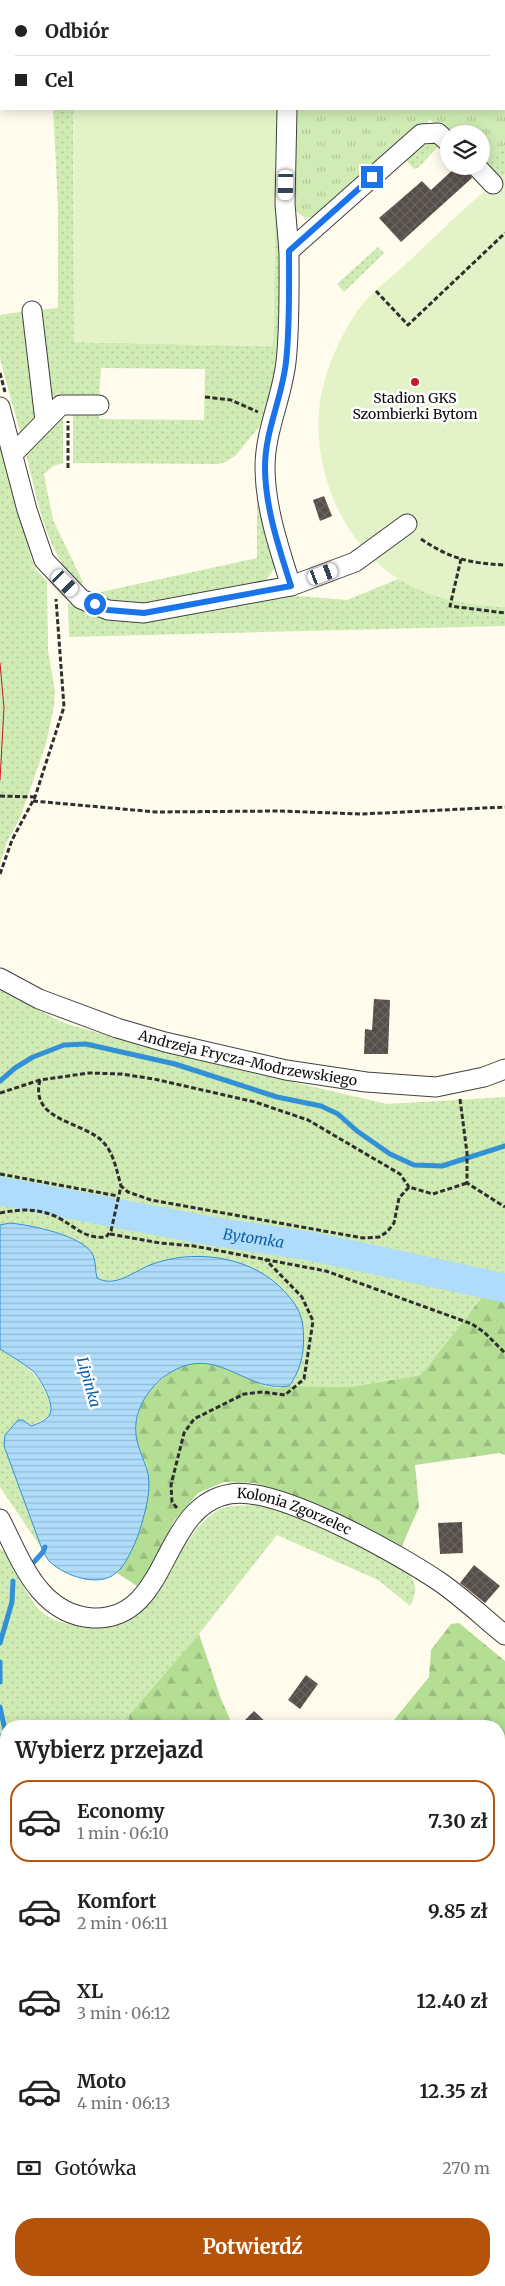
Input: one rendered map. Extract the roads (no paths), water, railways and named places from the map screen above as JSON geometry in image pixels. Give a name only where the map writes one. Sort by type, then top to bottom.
[{"type":"street","points":[[287,110],[285,204],[289,251],[286,362],[280,400],[270,430],[265,467],[266,488],[278,544],[291,586]]},
{"type":"street","points":[[289,251],[421,134],[438,133],[440,135]]},
{"type":"street","points":[[484,175],[493,184]]},
{"type":"street","points":[[32,311],[45,421]]},
{"type":"street","points":[[13,454],[61,406],[99,405]]},
{"type":"street","points":[[0,407],[28,510],[44,560],[81,599],[108,610],[144,613],[291,586],[355,562],[407,524]]},
{"type":"street","points":[[250,462],[270,430]]},
{"type":"street","name":"Andrzeja Frycza-Modrzewskiego","points":[[0,978],[39,999],[118,1028],[165,1042],[286,1070],[366,1082],[436,1087],[458,1084],[505,1069]]},
{"type":"street","name":"Kolonia Zgorzelec","points":[[0,1519],[32,1580],[48,1601],[75,1615],[91,1618],[111,1616],[129,1607],[141,1598],[154,1582],[186,1521],[201,1505],[216,1497],[232,1493],[252,1493],[300,1508],[396,1554],[442,1584],[504,1631]]},
{"type":"water","points":[[10,1223],[55,1232],[79,1242],[93,1255],[97,1278],[104,1281],[124,1278],[150,1265],[183,1257],[218,1258],[251,1267],[279,1286],[292,1300],[301,1316],[304,1335],[303,1350],[300,1366],[289,1386],[273,1386],[258,1383],[216,1366],[201,1363],[185,1366],[168,1374],[151,1389],[143,1402],[136,1423],[138,1446],[149,1481],[147,1504],[139,1531],[124,1564],[116,1573],[101,1580],[73,1576],[49,1561],[42,1549],[4,1446],[5,1435],[18,1420],[23,1420],[31,1426],[47,1418],[51,1410],[49,1398],[36,1374],[0,1349],[0,1225]]},
{"type":"waterway","points":[[0,1081],[15,1068],[33,1057],[64,1045],[86,1044],[175,1064],[277,1097],[321,1106],[338,1114],[357,1131],[390,1154],[414,1165],[442,1166],[505,1146]]},
{"type":"waterway","name":"Bytomka","points":[[0,1191],[210,1231],[310,1246],[505,1288]]},
{"type":"waterway","name":"Lipinka","points":[[34,1562],[45,1547]]},
{"type":"waterway","name":"Lipinka","points":[[0,1643],[12,1602],[13,1581]]},
{"type":"waterway","name":"Lipinka","points":[[0,1662],[0,1682]]},
{"type":"waterway","name":"Lipinka","points":[[0,1707],[3,1720]]},
{"type":"tram line","points":[[0,663],[4,708],[0,780]]},
{"type":"place","name":"Stadion GKS Szombierki Bytom","points":[[415,382]]}]
